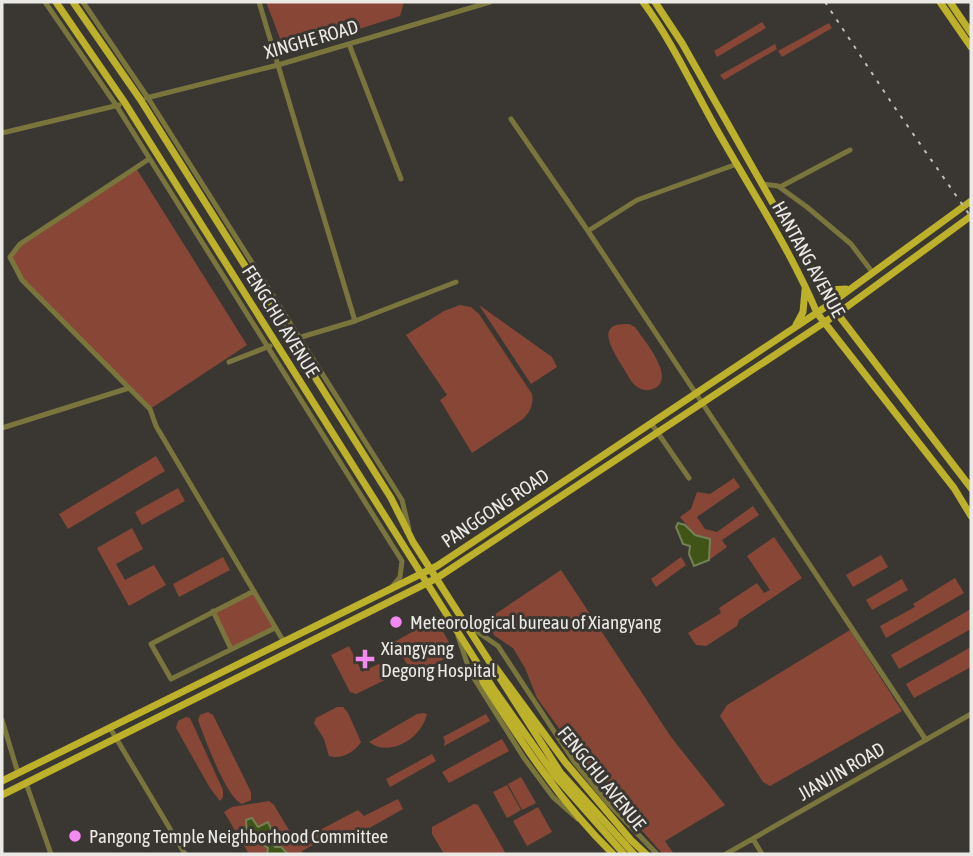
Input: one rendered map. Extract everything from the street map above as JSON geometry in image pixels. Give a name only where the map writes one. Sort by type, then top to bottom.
[{"type":"main road","name":"FENGCHU AVENUE","points":[[56,2],[125,103],[493,688],[520,718]]},
{"type":"main road","name":"FENGCHU AVENUE","points":[[72,2],[144,99],[264,297],[391,498],[412,542],[437,578],[520,718]]},
{"type":"main road","name":"HANTANG AVENUE","points":[[643,2],[664,30],[806,286],[817,313],[954,488],[971,516]]},
{"type":"main road","name":"HANTANG AVENUE","points":[[655,2],[671,25],[830,304],[971,488]]},
{"type":"main road","points":[[940,2],[971,47]]},
{"type":"main road","points":[[950,2],[971,33]]},
{"type":"main road","name":"PANGGONG ROAD","points":[[2,781],[421,575],[817,313],[971,201]]},
{"type":"main road","name":"PANGGONG ROAD","points":[[2,795],[427,584],[837,314],[971,216]]},
{"type":"main road","points":[[816,278],[829,290],[839,291],[854,287]]},
{"type":"main road","points":[[794,327],[803,312],[806,286]]},
{"type":"main road","points":[[845,323],[844,315],[853,302]]},
{"type":"main road","points":[[811,330],[820,327],[831,331]]},
{"type":"main road","name":"FENGCHU AVENUE","points":[[483,654],[502,673],[565,762],[646,854]]},
{"type":"main road","name":"FENGCHU AVENUE","points":[[475,659],[483,682],[533,759],[581,822],[613,854]]},
{"type":"main road","points":[[520,718],[555,776],[624,854]]},
{"type":"main road","points":[[520,718],[560,772],[634,854]]},
{"type":"street","points":[[45,2],[116,106],[401,561],[400,577],[390,589]]},
{"type":"street","points":[[83,2],[402,500],[412,542]]},
{"type":"street","points":[[259,2],[355,321]]},
{"type":"street","name":"XINGHE ROAD","points":[[144,99],[278,65],[490,2]]},
{"type":"street","points":[[349,44],[401,179]]},
{"type":"street","points":[[2,134],[125,103]]},
{"type":"street","points":[[511,119],[926,740]]},
{"type":"street","points":[[780,187],[850,150]]},
{"type":"street","points":[[149,159],[20,244],[10,257],[22,280],[150,409],[156,426],[284,642]]},
{"type":"street","points":[[588,231],[637,200],[737,164]]},
{"type":"street","points":[[763,184],[780,187],[807,207],[851,244],[873,273]]},
{"type":"street","points":[[236,280],[250,318]]},
{"type":"street","points":[[291,340],[355,321],[456,282]]},
{"type":"street","points":[[264,297],[289,320]]},
{"type":"street","points":[[229,362],[277,343]]},
{"type":"street","points":[[2,428],[129,388]]},
{"type":"street","points":[[333,406],[358,431]]},
{"type":"street","points":[[310,413],[335,437]]},
{"type":"street","points":[[651,423],[689,478]]},
{"type":"street","points":[[254,591],[150,644],[171,679],[275,628]]},
{"type":"street","points":[[214,611],[231,649]]},
{"type":"street","points":[[464,622],[498,646],[575,763],[621,818],[657,854]]},
{"type":"street","points":[[454,627],[470,672],[524,758],[552,797],[581,822]]},
{"type":"street","name":"JIANJIN ROAD","points":[[726,854],[971,714]]},
{"type":"street","points":[[2,720],[18,773]]},
{"type":"street","points":[[110,727],[185,854]]},
{"type":"street","points":[[26,783],[51,854]]},
{"type":"street","points":[[752,839],[762,854]]},
{"type":"shaded area","points":[[266,2],[404,2],[400,16],[289,51],[283,46]]},
{"type":"shaded area","points":[[762,22],[766,28],[717,57],[714,51]]},
{"type":"shaded area","points":[[829,23],[832,28],[782,57],[778,51]]},
{"type":"shaded area","points":[[775,44],[777,49],[724,80],[720,75]]},
{"type":"shaded area","points":[[136,168],[247,345],[150,409],[22,280],[12,264],[13,251]]},
{"type":"shaded area","points":[[460,305],[471,307],[479,314],[532,394],[531,408],[523,419],[472,453],[440,400],[447,395],[406,335],[444,311]]},
{"type":"shaded area","points":[[479,305],[552,357],[557,367],[531,384]]},
{"type":"shaded area","points":[[629,324],[635,327],[659,364],[662,379],[659,385],[652,389],[642,389],[634,384],[611,345],[611,327]]},
{"type":"shaded area","points":[[156,456],[165,471],[68,529],[59,514]]},
{"type":"shaded area","points":[[734,478],[740,487],[697,517],[705,529],[717,532],[753,506],[759,515],[722,540],[727,547],[709,560],[710,544],[695,535],[680,517],[691,509],[697,492],[710,494]]},
{"type":"shaded area","points":[[178,488],[185,501],[142,525],[135,512]]},
{"type":"shaded area","points":[[678,523],[685,525],[695,535],[710,539],[709,560],[694,566],[689,554],[690,546],[683,544],[676,527]]},
{"type":"shaded area","points":[[132,528],[143,549],[116,564],[125,580],[154,565],[166,585],[129,606],[97,548]]},
{"type":"shaded area","points":[[774,537],[802,578],[739,620],[737,626],[706,646],[696,645],[688,633],[721,613],[719,608],[757,583],[764,593],[770,590],[747,556]]},
{"type":"shaded area","points":[[881,555],[888,567],[853,587],[846,575]]},
{"type":"shaded area","points":[[223,557],[230,570],[179,597],[173,584]]},
{"type":"shaded area","points":[[681,557],[686,565],[656,587],[651,579]]},
{"type":"shaded area","points":[[561,570],[671,737],[725,805],[665,841],[674,854],[662,853],[598,782],[537,698],[525,668],[513,648],[495,636],[485,621]]},
{"type":"shaded area","points":[[955,578],[964,593],[886,638],[880,626],[915,607],[913,604]]},
{"type":"shaded area","points":[[902,579],[908,590],[872,610],[866,600]]},
{"type":"shaded area","points":[[254,591],[275,628],[231,649],[213,611]]},
{"type":"shaded area","points":[[971,609],[971,629],[899,669],[891,655]]},
{"type":"shaded area","points":[[436,619],[455,653],[414,676],[394,642]]},
{"type":"shaded area","points":[[850,630],[902,711],[770,786],[763,782],[720,716],[727,705]]},
{"type":"shaded area","points":[[349,646],[362,672],[385,661],[393,676],[356,694],[350,692],[331,655]]},
{"type":"shaded area","points":[[971,647],[971,667],[914,698],[906,684]]},
{"type":"shaded area","points":[[337,707],[343,707],[348,713],[361,742],[347,754],[334,757],[329,756],[324,739],[314,723],[316,718]]},
{"type":"shaded area","points":[[208,712],[213,715],[251,792],[251,800],[242,804],[229,791],[198,720],[200,715]]},
{"type":"shaded area","points":[[417,714],[427,714],[419,731],[404,743],[386,748],[369,742]]},
{"type":"shaded area","points":[[486,714],[490,721],[444,746],[443,737]]},
{"type":"shaded area","points":[[190,718],[223,790],[220,801],[176,728],[178,721]]},
{"type":"shaded area","points":[[502,739],[509,751],[449,783],[442,772]]},
{"type":"shaded area","points":[[432,754],[436,761],[390,787],[386,779]]},
{"type":"shaded area","points":[[521,777],[536,803],[522,810],[508,784]]},
{"type":"shaded area","points":[[507,785],[521,810],[507,818],[493,792]]},
{"type":"shaded area","points":[[398,799],[403,809],[364,831],[351,830],[347,834],[329,836],[302,851],[303,854],[249,854],[224,812],[232,807],[269,801],[299,847],[301,840],[358,810],[364,816]]},
{"type":"shaded area","points":[[474,804],[478,805],[506,854],[444,854],[432,834],[432,827]]},
{"type":"shaded area","points":[[538,807],[552,832],[527,846],[513,821]]},
{"type":"shaded area","points":[[252,818],[258,827],[268,822],[275,837],[272,842],[275,847],[281,847],[288,854],[267,854],[268,848],[247,835],[246,820]]},
{"type":"railway","points":[[825,2],[971,217]]},
{"type":"place","name":"Meteorological bureau of Xiangyang","points":[[396,622]]},
{"type":"place","name":"Xiangyang Degong Hospital","points":[[365,659]]},
{"type":"place","name":"Pangong Temple Neighborhood Committee","points":[[75,836]]}]
